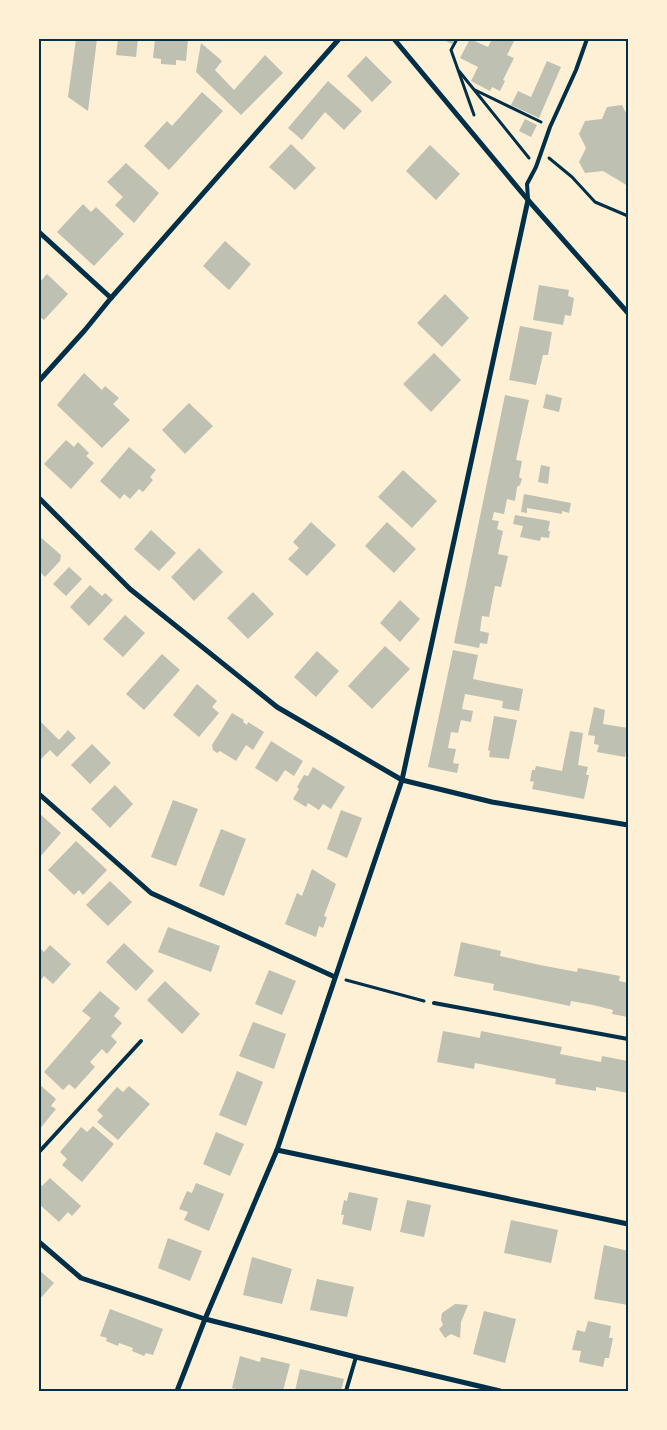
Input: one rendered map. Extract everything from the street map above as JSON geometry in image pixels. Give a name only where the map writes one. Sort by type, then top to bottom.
[{"type":"street","points":[[39,381],[339,39]]},
{"type":"street","points":[[394,39],[528,200],[628,312]]},
{"type":"street","points":[[177,1391],[205,1319],[277,1150],[402,780],[528,200]]},
{"type":"street","points":[[39,232],[111,298]]},
{"type":"street","points":[[39,498],[130,589],[277,707],[402,780],[492,802],[628,826]]},
{"type":"street","points":[[39,794],[150,893],[335,977]]},
{"type":"street","points":[[277,1150],[628,1224]]},
{"type":"street","points":[[39,1242],[81,1278],[205,1319],[500,1391]]},
{"type":"lane","points":[[528,200],[527,184],[536,167],[550,127],[576,70],[587,39]]},
{"type":"lane","points":[[434,1003],[628,1039]]},
{"type":"lane","points":[[39,1152],[141,1041]]},
{"type":"lane","points":[[346,1391],[356,1357]]},
{"type":"path","points":[[457,39],[451,50],[475,117]]},
{"type":"path","points":[[459,71],[536,167]]},
{"type":"path","points":[[473,89],[550,127]]},
{"type":"path","points":[[541,152],[572,177],[595,202],[628,216]]},
{"type":"path","points":[[335,977],[434,1003]]},
{"type":"building","points":[[76,39],[97,39],[88,111],[68,97]]},
{"type":"building","points":[[118,39],[138,39],[136,57],[116,55]]},
{"type":"building","points":[[155,39],[188,39],[186,61],[176,60],[176,65],[161,64],[161,59],[153,58]]},
{"type":"building","points":[[441,39],[455,39],[452,44]]},
{"type":"building","points":[[470,39],[488,47],[492,39],[515,39],[507,55],[514,58],[503,80],[505,81],[500,91],[492,87],[490,91],[471,81],[478,67],[460,58]]},
{"type":"building","points":[[201,43],[222,61],[215,70],[234,90],[265,55],[283,73],[241,115],[196,72]]},
{"type":"building","points":[[366,56],[392,82],[372,102],[347,76]]},
{"type":"building","points":[[547,61],[561,67],[539,118],[511,105],[518,91],[531,97]]},
{"type":"building","points":[[328,81],[362,111],[344,130],[325,112],[302,140],[288,128]]},
{"type":"building","points":[[202,92],[223,111],[169,170],[144,146],[167,121],[172,126]]},
{"type":"building","points":[[622,105],[628,117],[628,186],[603,171],[585,173],[579,162],[586,148],[579,134],[585,121],[602,119],[607,107]]},
{"type":"building","points":[[525,119],[537,125],[531,137],[519,131]]},
{"type":"building","points":[[291,144],[316,168],[295,190],[269,167]]},
{"type":"building","points":[[430,145],[460,174],[436,200],[406,171]]},
{"type":"building","points":[[126,163],[159,193],[134,223],[115,205],[123,197],[107,182]]},
{"type":"building","points":[[83,204],[91,212],[96,207],[124,234],[94,266],[57,232]]},
{"type":"building","points":[[225,241],[251,264],[229,290],[203,266]]},
{"type":"building","points":[[47,274],[68,294],[44,320],[39,316],[39,283]]},
{"type":"building","points":[[539,285],[569,290],[568,296],[574,298],[571,316],[565,315],[563,325],[533,320]]},
{"type":"building","points":[[445,294],[469,318],[442,347],[417,323]]},
{"type":"building","points":[[520,326],[552,332],[548,355],[543,355],[536,385],[509,380]]},
{"type":"building","points":[[434,353],[461,380],[431,412],[403,384]]},
{"type":"building","points":[[84,373],[102,390],[105,386],[119,398],[113,404],[130,420],[102,448],[57,405]]},
{"type":"building","points":[[546,394],[562,398],[559,412],[543,408]]},
{"type":"building","points":[[505,395],[529,400],[516,460],[522,461],[519,477],[522,479],[517,487],[515,501],[507,499],[504,514],[494,512],[492,520],[499,521],[497,529],[503,531],[498,554],[508,556],[501,587],[495,586],[489,617],[482,616],[480,631],[489,633],[487,644],[480,643],[479,648],[454,643]]},
{"type":"building","points":[[189,403],[213,426],[185,454],[162,430]]},
{"type":"building","points":[[66,440],[74,447],[78,442],[89,453],[86,456],[94,463],[71,489],[44,464]]},
{"type":"building","points":[[129,447],[156,470],[150,477],[153,480],[143,492],[139,489],[130,499],[124,494],[120,499],[100,481]]},
{"type":"building","points":[[541,465],[550,467],[548,484],[538,482]]},
{"type":"building","points":[[403,470],[437,501],[412,528],[378,497]]},
{"type":"building","points":[[524,494],[571,503],[569,513],[562,511],[562,514],[527,508],[527,513],[521,512]]},
{"type":"building","points":[[515,515],[550,521],[549,538],[541,537],[540,541],[520,537],[523,526],[513,524]]},
{"type":"building","points":[[311,522],[336,545],[307,576],[288,559],[299,548],[293,542]]},
{"type":"building","points":[[387,522],[416,549],[394,573],[365,546]]},
{"type":"building","points":[[151,530],[176,553],[159,571],[134,549]]},
{"type":"building","points":[[39,536],[61,555],[60,561],[45,577],[39,571]]},
{"type":"building","points":[[199,548],[223,572],[194,601],[171,577]]},
{"type":"building","points":[[69,567],[82,579],[66,596],[53,584]]},
{"type":"building","points":[[90,585],[102,596],[105,593],[113,600],[89,626],[70,607]]},
{"type":"building","points":[[253,592],[274,614],[248,639],[227,618]]},
{"type":"building","points":[[400,600],[420,619],[400,642],[380,623]]},
{"type":"building","points":[[125,615],[145,633],[123,657],[103,639]]},
{"type":"building","points":[[385,646],[410,669],[372,709],[348,686]]},
{"type":"building","points":[[453,650],[478,655],[473,679],[523,689],[519,711],[502,708],[503,701],[465,694],[462,709],[473,711],[471,722],[461,720],[458,733],[451,732],[448,748],[456,749],[453,763],[459,764],[457,773],[428,767]]},
{"type":"building","points":[[317,651],[339,671],[316,697],[294,677]]},
{"type":"building","points":[[162,654],[180,670],[144,710],[126,694]]},
{"type":"building","points":[[197,684],[217,701],[212,707],[219,713],[199,737],[173,715]]},
{"type":"building","points":[[594,707],[605,710],[603,724],[628,728],[625,757],[597,752],[599,745],[594,744],[595,736],[588,735]]},
{"type":"building","points":[[232,713],[244,720],[243,722],[247,725],[248,722],[264,732],[253,750],[246,745],[236,761],[220,751],[217,753],[213,750],[212,745]]},
{"type":"building","points":[[494,716],[517,720],[509,759],[489,757],[490,751],[488,750]]},
{"type":"building","points":[[39,720],[59,740],[68,730],[76,738],[57,757],[50,750],[39,759]]},
{"type":"building","points":[[570,731],[583,733],[578,765],[588,767],[586,775],[589,775],[584,799],[532,789],[534,782],[530,781],[532,770],[535,770],[536,766],[562,771]]},
{"type":"building","points":[[271,741],[303,761],[294,776],[285,770],[277,782],[255,768]]},
{"type":"building","points":[[92,744],[111,763],[90,784],[71,765]]},
{"type":"building","points":[[313,767],[345,787],[331,809],[323,804],[319,810],[308,803],[306,807],[293,799],[304,775],[308,776]]},
{"type":"building","points":[[115,785],[133,804],[110,828],[91,809]]},
{"type":"building","points":[[173,800],[198,809],[176,866],[151,857]]},
{"type":"building","points":[[341,810],[362,818],[347,858],[327,849]]},
{"type":"building","points":[[39,813],[61,833],[39,858]]},
{"type":"building","points":[[221,829],[246,839],[224,896],[199,886]]},
{"type":"building","points":[[76,841],[107,870],[83,895],[79,890],[74,895],[48,870]]},
{"type":"building","points":[[312,869],[336,884],[324,916],[327,917],[323,928],[319,926],[316,937],[285,924],[297,893],[302,896]]},
{"type":"building","points":[[110,881],[132,902],[108,926],[86,905]]},
{"type":"building","points":[[168,927],[220,946],[211,972],[158,952]]},
{"type":"building","points":[[461,942],[501,951],[500,956],[540,965],[577,972],[578,968],[620,976],[619,981],[628,983],[628,1017],[612,1014],[613,1010],[593,1005],[571,1001],[570,1006],[493,990],[494,984],[454,976]]},
{"type":"building","points":[[124,943],[154,971],[136,991],[106,962]]},
{"type":"building","points":[[50,945],[71,964],[53,984],[44,976],[39,982],[39,947],[44,952]]},
{"type":"building","points":[[269,970],[296,981],[282,1015],[255,1004]]},
{"type":"building","points":[[165,981],[200,1014],[182,1034],[147,1000]]},
{"type":"building","points":[[100,991],[120,1008],[114,1016],[122,1023],[111,1036],[117,1042],[107,1054],[102,1049],[90,1062],[95,1067],[75,1089],[69,1084],[63,1090],[44,1072],[91,1018],[82,1011]]},
{"type":"building","points":[[253,1022],[286,1034],[274,1069],[239,1056]]},
{"type":"building","points":[[443,1031],[480,1038],[481,1031],[562,1047],[560,1054],[601,1062],[602,1056],[628,1061],[628,1093],[596,1087],[596,1091],[555,1084],[556,1079],[475,1063],[474,1069],[437,1062]]},
{"type":"building","points":[[237,1071],[263,1082],[246,1126],[219,1115]]},
{"type":"building","points":[[39,1084],[56,1099],[51,1106],[56,1109],[39,1130]]},
{"type":"building","points":[[129,1086],[150,1104],[118,1140],[97,1122],[103,1116],[97,1110],[117,1087],[123,1092]]},
{"type":"building","points":[[93,1126],[114,1144],[82,1182],[62,1165],[67,1159],[60,1152],[81,1127],[87,1132]]},
{"type":"building","points":[[216,1132],[244,1144],[230,1176],[203,1164]]},
{"type":"building","points":[[50,1178],[81,1206],[72,1216],[68,1212],[59,1222],[39,1204],[39,1183],[42,1186]]},
{"type":"building","points":[[196,1183],[224,1194],[209,1231],[184,1220],[188,1212],[179,1209],[187,1191],[192,1193]]},
{"type":"building","points":[[349,1192],[378,1198],[371,1231],[342,1224],[344,1215],[341,1215],[344,1200],[347,1201]]},
{"type":"building","points":[[407,1200],[431,1205],[424,1237],[400,1232]]},
{"type":"building","points":[[511,1220],[558,1230],[551,1263],[504,1253]]},
{"type":"building","points":[[168,1238],[202,1251],[190,1281],[158,1268]]},
{"type":"building","points":[[604,1245],[628,1251],[628,1305],[594,1299]]},
{"type":"building","points":[[252,1257],[292,1269],[282,1304],[243,1295]]},
{"type":"building","points":[[39,1270],[54,1283],[39,1300]]},
{"type":"building","points":[[317,1279],[354,1287],[347,1317],[310,1310]]},
{"type":"building","points":[[455,1304],[468,1305],[461,1322],[460,1338],[451,1334],[445,1338],[439,1329],[443,1325],[441,1320],[442,1313]]},
{"type":"building","points":[[110,1309],[163,1329],[153,1355],[146,1353],[144,1356],[132,1351],[133,1348],[119,1343],[118,1346],[106,1341],[107,1338],[100,1336]]},
{"type":"building","points":[[484,1311],[516,1319],[505,1363],[473,1354]]},
{"type":"building","points":[[588,1321],[611,1326],[609,1338],[613,1338],[609,1358],[605,1358],[603,1367],[579,1362],[581,1351],[572,1350],[577,1330],[585,1332]]},
{"type":"building","points":[[240,1356],[260,1362],[261,1357],[290,1364],[283,1391],[244,1391],[232,1388]]},
{"type":"building","points":[[300,1369],[344,1379],[341,1391],[295,1391]]}]
